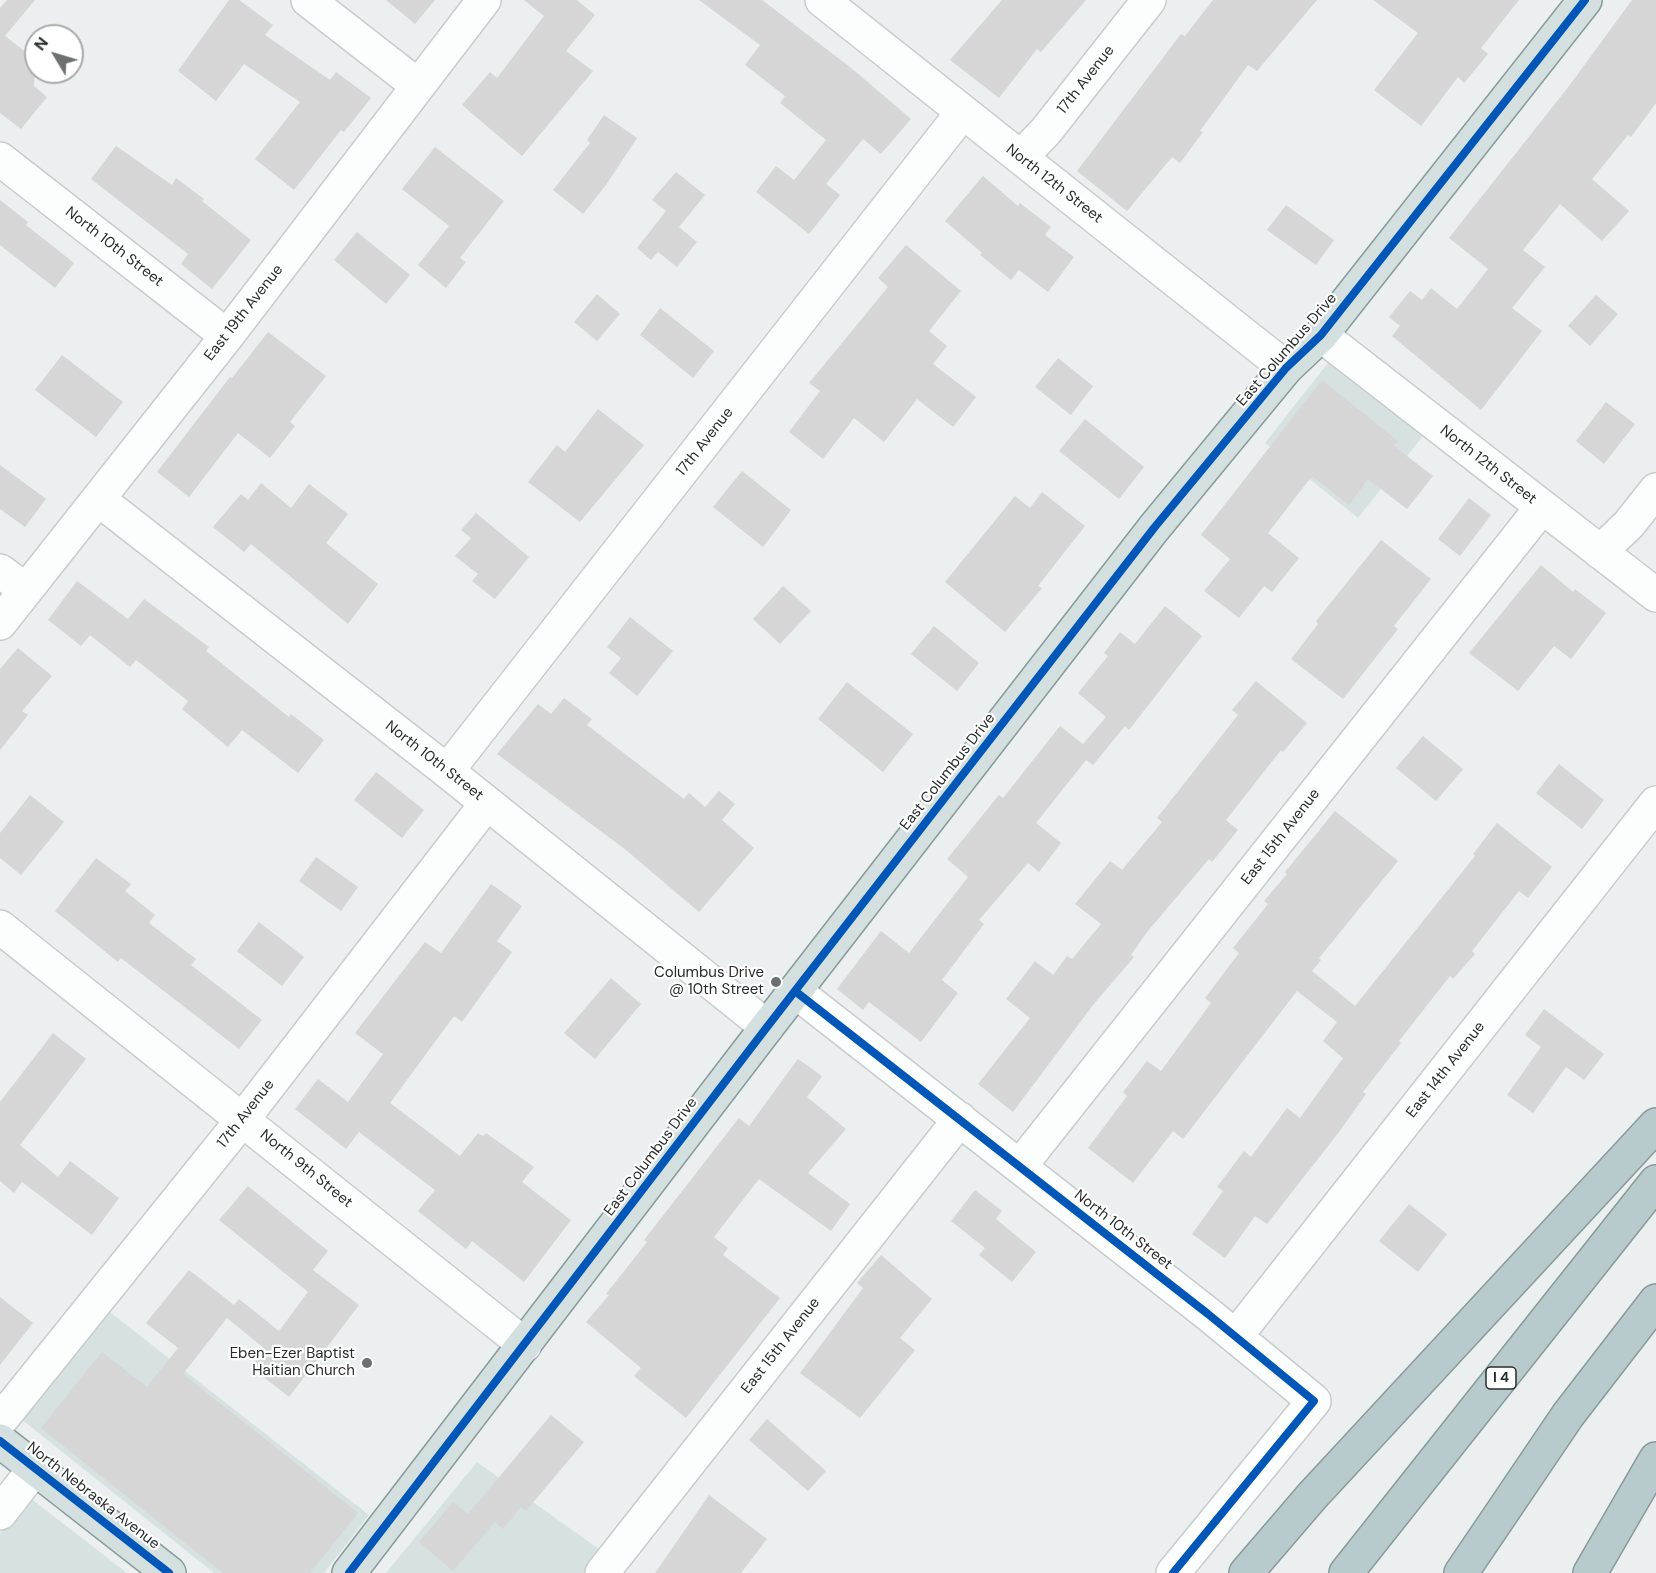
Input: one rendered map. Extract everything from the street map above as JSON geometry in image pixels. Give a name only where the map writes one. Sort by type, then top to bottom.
[{"type":"highway","points":[[1246,1573],[1336,1470],[1656,1125]]},
{"type":"highway","name":"I 4","points":[[1346,1573],[1656,1182]]},
{"type":"highway","points":[[1461,1573],[1568,1415],[1656,1301]]},
{"type":"highway","points":[[1590,1573],[1656,1459]]},
{"type":"main road","name":"East Columbus Drive","points":[[349,1573],[767,1027],[1154,528],[1286,369],[1321,334],[1585,0]]},
{"type":"main road","name":"North Nebraska Avenue","points":[[0,1441],[169,1573]]},
{"type":"street","points":[[308,0],[417,85]]},
{"type":"street","name":"East 19th Avenue","points":[[0,623],[227,336],[484,0]]},
{"type":"street","name":"North 12th Street","points":[[822,0],[1286,369]]},
{"type":"street","name":"17th Avenue","points":[[1021,157],[1046,131],[1149,0]]},
{"type":"street","name":"17th Avenue","points":[[447,771],[962,113]]},
{"type":"street","name":"North 10th Street","points":[[0,159],[227,336]]},
{"type":"street","name":"North 12th Street","points":[[1321,334],[1656,595]]},
{"type":"street","points":[[1600,552],[1629,524],[1656,490]]},
{"type":"street","name":"North 10th Street","points":[[98,499],[447,771],[767,1027]]},
{"type":"street","name":"East 15th Avenue","points":[[1020,1166],[1542,507]]},
{"type":"street","points":[[0,571],[26,590]]},
{"type":"street","name":"17th Avenue","points":[[0,1421],[243,1119],[487,803]]},
{"type":"street","name":"East 14th Avenue","points":[[1236,1336],[1656,803]]},
{"type":"street","name":"North 9th Street","points":[[0,927],[525,1345]]},
{"type":"street","name":"North 10th Street","points":[[795,991],[1236,1336],[1314,1401],[1173,1573]]},
{"type":"street","name":"East 15th Avenue","points":[[602,1573],[960,1119]]},
{"type":"street","points":[[0,1513],[35,1468]]},
{"type":"shaded area","points":[[1331,359],[1426,432],[1358,518],[1265,443]]},
{"type":"shaded area","points":[[106,1309],[369,1515],[324,1573],[214,1573],[21,1419]]},
{"type":"shaded area","points":[[477,1462],[603,1552],[586,1573],[386,1573]]},
{"type":"shaded area","points":[[29,1497],[127,1573],[0,1573],[0,1534]]},
{"type":"building","points":[[7,0],[35,0],[5,36],[24,51],[24,84],[34,84],[47,97],[21,129],[0,113],[0,8]]},
{"type":"building","points":[[229,0],[239,0],[273,25],[265,35],[330,80],[336,72],[371,98],[344,132],[341,130],[294,190],[255,159],[300,102],[244,64],[216,101],[178,71]]},
{"type":"building","points":[[386,0],[435,0],[415,24]]},
{"type":"building","points":[[524,0],[577,0],[595,15],[566,51],[593,71],[522,156],[462,105],[490,72],[497,78],[544,16]]},
{"type":"building","points":[[699,0],[762,0],[850,67],[911,119],[881,154],[863,139],[826,184],[840,195],[809,234],[756,192],[776,166],[794,180],[826,140],[780,103],[785,96],[745,65],[760,45]]},
{"type":"building","points":[[1002,0],[1086,0],[1041,52],[1037,49],[999,98],[950,60]]},
{"type":"building","points":[[1213,0],[1317,0],[1257,71],[1248,65],[1200,131],[1203,132],[1180,163],[1172,157],[1127,211],[1077,171],[1181,34],[1185,36]]},
{"type":"building","points":[[1373,0],[1519,0],[1481,48],[1488,54],[1464,83],[1458,77],[1421,126],[1374,90],[1418,33]]},
{"type":"building","points":[[1632,0],[1656,0],[1656,103],[1631,137],[1628,135],[1592,179],[1629,211],[1602,241],[1560,204],[1523,250],[1545,267],[1512,308],[1542,331],[1481,410],[1392,336],[1400,326],[1389,317],[1410,291],[1422,300],[1431,288],[1457,309],[1488,269],[1449,238],[1569,86]]},
{"type":"building","points":[[604,115],[637,138],[606,185],[583,214],[553,190],[590,143],[587,140]]},
{"type":"building","points":[[116,146],[172,185],[176,178],[251,240],[212,289],[181,264],[188,254],[91,179]]},
{"type":"building","points":[[435,147],[504,201],[460,258],[466,262],[446,288],[418,265],[449,226],[402,189]]},
{"type":"building","points":[[676,172],[705,195],[679,227],[697,242],[677,267],[658,252],[651,260],[637,248],[666,211],[652,200]]},
{"type":"building","points":[[983,176],[1018,206],[1020,203],[1051,227],[1045,235],[1074,257],[1048,292],[1019,270],[1011,280],[980,255],[982,253],[945,221]]},
{"type":"building","points":[[0,200],[28,222],[26,225],[74,263],[55,288],[0,245]]},
{"type":"building","points":[[1286,205],[1334,240],[1316,265],[1267,230]]},
{"type":"building","points":[[357,232],[410,275],[386,304],[334,260]]},
{"type":"building","points":[[906,245],[961,291],[929,331],[947,346],[933,364],[976,397],[953,427],[917,399],[884,442],[854,418],[823,459],[789,432],[820,391],[809,383],[888,287],[878,278]]},
{"type":"building","points":[[597,294],[620,314],[597,341],[574,322]]},
{"type":"building","points":[[1596,295],[1618,314],[1590,346],[1568,326]]},
{"type":"building","points":[[660,308],[714,351],[693,378],[640,335]]},
{"type":"building","points":[[268,332],[326,376],[290,422],[295,426],[270,458],[238,433],[189,497],[157,472],[230,377],[232,378]]},
{"type":"building","points":[[62,355],[123,402],[96,437],[35,390]]},
{"type":"building","points":[[1058,358],[1093,386],[1071,415],[1035,387]]},
{"type":"building","points":[[1322,380],[1398,441],[1394,446],[1433,476],[1407,509],[1368,479],[1349,505],[1312,476],[1268,533],[1299,558],[1272,592],[1264,586],[1239,618],[1204,591],[1230,559],[1201,535]]},
{"type":"building","points":[[1606,402],[1635,424],[1604,464],[1576,441]]},
{"type":"building","points":[[598,409],[644,445],[580,522],[528,482],[557,445],[565,452]]},
{"type":"building","points":[[1085,419],[1144,467],[1119,499],[1059,451]]},
{"type":"building","points":[[0,465],[46,499],[25,527],[0,509]]},
{"type":"building","points":[[742,471],[791,510],[763,547],[713,507]]},
{"type":"building","points":[[261,483],[291,508],[309,484],[348,514],[326,543],[378,584],[348,624],[251,544],[244,552],[213,527],[241,494],[248,500]]},
{"type":"building","points":[[1042,492],[1085,526],[1038,586],[1042,588],[1005,632],[945,582],[1015,496],[1030,508]]},
{"type":"building","points":[[1469,498],[1491,515],[1460,556],[1438,539]]},
{"type":"building","points":[[476,513],[529,557],[495,599],[472,581],[478,574],[455,556],[471,538],[461,530]]},
{"type":"building","points":[[1381,540],[1431,579],[1394,626],[1398,629],[1343,699],[1291,659],[1318,624],[1316,621]]},
{"type":"building","points":[[1541,565],[1573,592],[1575,589],[1606,613],[1571,659],[1554,646],[1518,691],[1469,653]]},
{"type":"building","points":[[77,581],[128,619],[144,599],[209,647],[206,651],[289,717],[291,714],[324,740],[298,773],[242,730],[228,747],[182,709],[188,701],[136,660],[130,667],[90,635],[81,646],[48,620]]},
{"type":"building","points":[[783,586],[811,611],[780,644],[753,619]]},
{"type":"building","points":[[1165,606],[1202,636],[1129,730],[1125,726],[1093,765],[1086,760],[1036,823],[1061,843],[1039,872],[1028,863],[979,920],[984,924],[942,980],[958,993],[921,1042],[869,1002],[863,1010],[837,989],[881,931],[909,953],[968,877],[947,859],[999,795],[1003,798],[1060,726],[1083,744],[1106,717],[1078,693],[1108,656],[1104,653],[1120,632],[1135,644]]},
{"type":"building","points":[[630,617],[673,651],[637,696],[609,673],[621,658],[607,647]]},
{"type":"building","points":[[934,626],[979,663],[957,691],[911,654]]},
{"type":"building","points":[[18,648],[52,676],[22,711],[28,715],[0,750],[0,669]]},
{"type":"building","points":[[1256,681],[1307,723],[1283,752],[1281,750],[1226,820],[1238,830],[1212,862],[1209,859],[1147,932],[1131,955],[1134,957],[1093,1005],[1013,1112],[978,1084],[1030,1018],[1006,999],[1035,961],[1053,975],[1067,956],[1072,959],[1101,924],[1075,904],[1110,861],[1122,870],[1162,822],[1157,818],[1238,715],[1232,710]]},
{"type":"building","points":[[847,682],[913,734],[883,772],[818,719]]},
{"type":"building","points":[[564,698],[592,719],[587,725],[684,799],[689,793],[705,807],[719,791],[735,804],[722,820],[754,848],[699,912],[626,850],[497,754],[538,704],[551,714]]},
{"type":"building","points":[[1423,736],[1463,769],[1436,801],[1396,768]]},
{"type":"building","points":[[1559,764],[1604,800],[1582,829],[1536,793]]},
{"type":"building","points":[[376,772],[424,810],[402,838],[354,800]]},
{"type":"building","points":[[30,795],[64,822],[21,875],[0,858],[0,833]]},
{"type":"building","points":[[1335,811],[1398,861],[1319,958],[1321,960],[1312,971],[1355,1006],[1475,856],[1473,854],[1497,823],[1552,867],[1528,898],[1519,891],[1472,951],[1475,954],[1453,979],[1450,976],[1399,1041],[1401,1043],[1363,1092],[1366,1094],[1339,1132],[1267,1224],[1255,1216],[1225,1258],[1192,1234],[1223,1191],[1217,1187],[1244,1151],[1251,1157],[1287,1108],[1300,1118],[1343,1058],[1323,1041],[1337,1022],[1297,991],[1183,1139],[1173,1131],[1133,1183],[1088,1148],[1127,1096],[1123,1092],[1147,1061],[1161,1071],[1211,1003],[1205,998],[1239,953],[1233,948],[1268,904],[1264,901],[1287,874],[1285,872]]},
{"type":"building","points":[[316,857],[358,887],[341,911],[299,881]]},
{"type":"building","points":[[96,858],[131,884],[125,891],[155,915],[149,923],[196,959],[191,965],[262,1020],[239,1049],[121,958],[118,962],[55,911]]},
{"type":"building","points":[[491,884],[522,906],[497,941],[512,952],[462,1022],[454,1016],[390,1103],[460,1156],[478,1133],[483,1136],[486,1133],[534,1167],[522,1182],[571,1220],[524,1282],[472,1241],[466,1249],[418,1211],[435,1190],[359,1132],[346,1149],[295,1109],[318,1079],[348,1102],[383,1054],[355,1033],[425,942],[441,953]]},
{"type":"building","points":[[259,922],[304,957],[282,986],[237,951]]},
{"type":"building","points":[[611,978],[641,1004],[595,1059],[564,1033]]},
{"type":"building","points":[[1544,1009],[1604,1054],[1584,1080],[1566,1067],[1533,1113],[1507,1095],[1541,1047],[1525,1035]]},
{"type":"building","points":[[53,1033],[86,1059],[20,1145],[58,1177],[70,1161],[119,1198],[92,1235],[22,1182],[14,1193],[0,1181],[0,1102]]},
{"type":"building","points":[[798,1059],[822,1076],[807,1097],[846,1129],[808,1173],[850,1204],[831,1231],[759,1179],[714,1237],[728,1248],[723,1255],[780,1298],[686,1418],[634,1376],[641,1368],[586,1322],[609,1295],[606,1294],[647,1242],[644,1240],[739,1118],[749,1126]]},
{"type":"building","points":[[248,1186],[328,1251],[313,1270],[359,1305],[289,1397],[251,1367],[265,1349],[227,1318],[183,1374],[358,1513],[310,1573],[223,1573],[41,1428],[102,1352],[147,1387],[178,1348],[146,1323],[189,1270],[234,1305],[239,1299],[279,1331],[308,1292],[219,1220]]},
{"type":"building","points":[[975,1190],[1002,1211],[996,1219],[1036,1252],[1012,1282],[979,1255],[985,1248],[951,1221]]},
{"type":"building","points":[[1409,1204],[1447,1234],[1418,1272],[1379,1241]]},
{"type":"building","points":[[881,1255],[932,1299],[900,1338],[915,1350],[860,1418],[800,1373],[863,1288],[857,1283]]},
{"type":"building","points":[[0,1297],[33,1323],[0,1365]]},
{"type":"building","points":[[551,1415],[584,1442],[526,1511],[521,1507],[503,1529],[495,1522],[453,1571],[419,1542],[453,1502],[468,1514]]},
{"type":"building","points":[[767,1419],[826,1471],[808,1491],[749,1440]]},
{"type":"building","points":[[709,1495],[767,1539],[741,1573],[655,1573]]},
{"type":"cycle path","points":[[349,1573],[767,1027],[1154,528],[1286,368],[1321,335],[1585,0]]},
{"type":"cycle path","points":[[795,991],[1208,1314],[1314,1401],[1173,1573]]},
{"type":"cycle path","points":[[0,1441],[169,1573]]},
{"type":"place","name":"Columbus Drive @ 10th Street","points":[[776,982]]},
{"type":"place","name":"Eben-Ezer Baptist Haitian Church","points":[[367,1363]]}]
